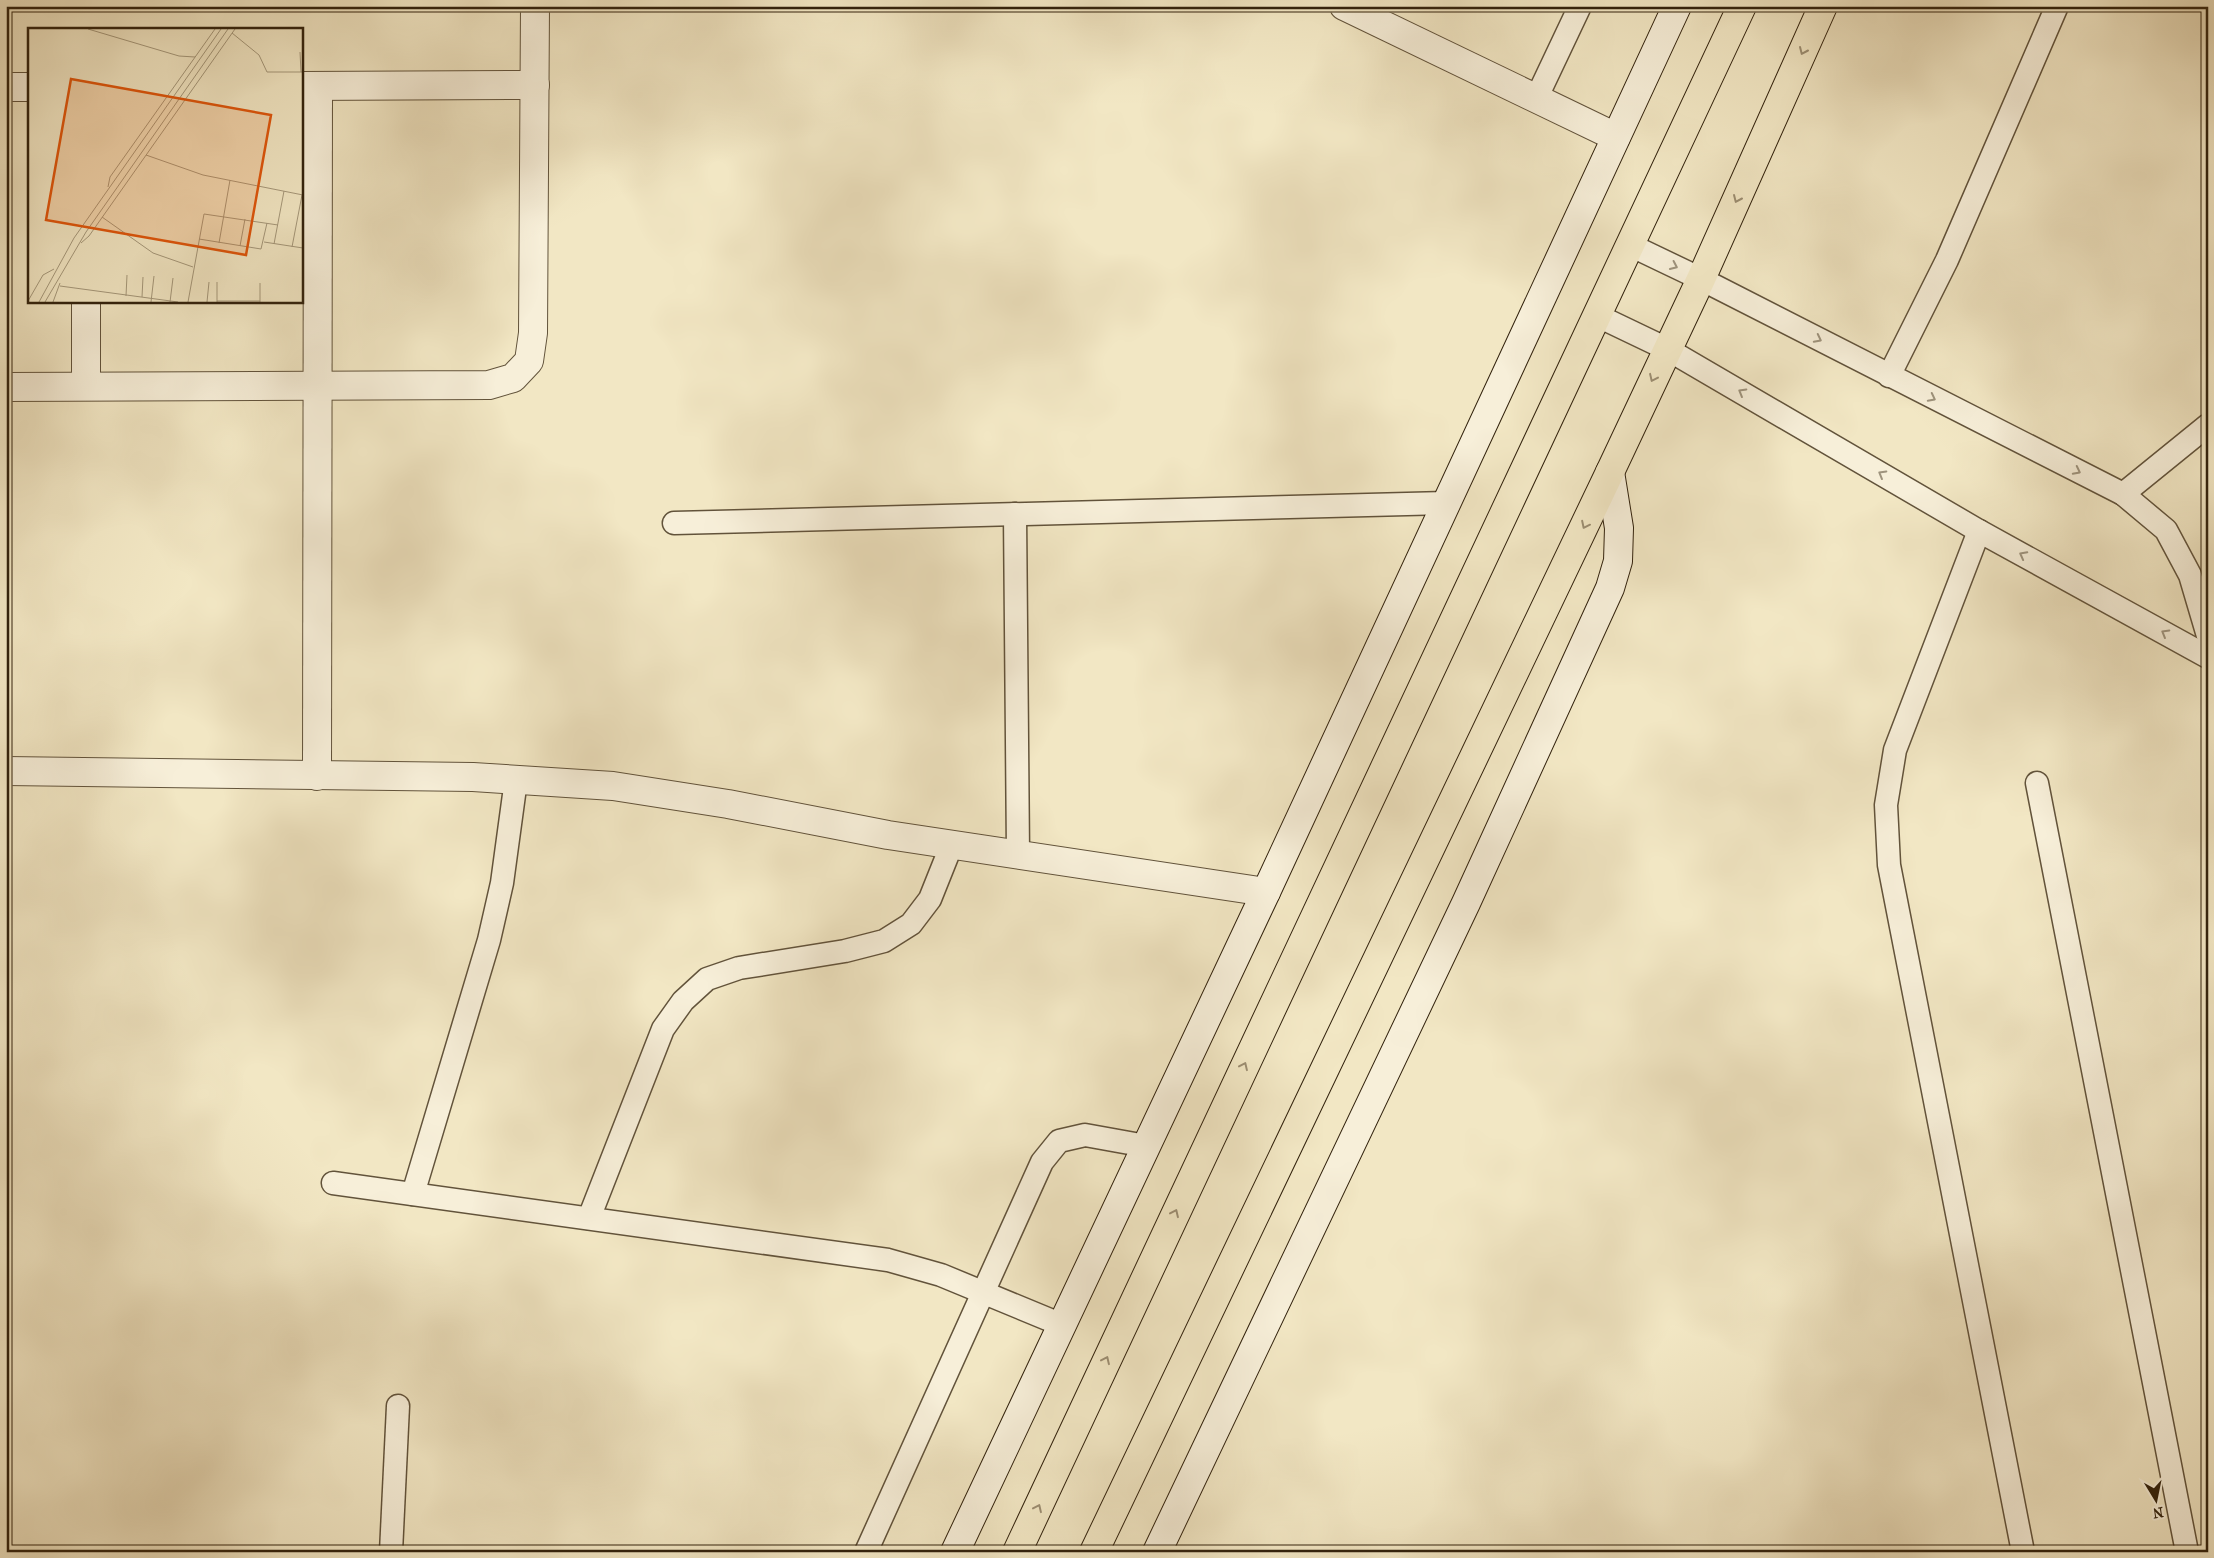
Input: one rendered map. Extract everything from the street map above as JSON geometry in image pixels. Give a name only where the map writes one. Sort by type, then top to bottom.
[{"type":"highway","points":[[1017,1552],[1742,6]]},
{"type":"highway","points":[[1094,1552],[1610,472],[1701,279],[1823,6]]},
{"type":"street","points":[[6,387],[489,385],[514,378],[529,361],[533,333],[535,6]]},
{"type":"street","points":[[955,1552],[1266,892],[1677,6]]},
{"type":"street","points":[[1357,9],[1616,137]]},
{"type":"street","points":[[317,776],[317,386],[310,86],[535,84]]},
{"type":"street","points":[[6,87],[28,87]]},
{"type":"street","points":[[86,302],[86,386]]},
{"type":"street","points":[[1156,1552],[1466,904],[1610,588],[1618,561],[1619,528],[1610,472]]},
{"type":"street","points":[[6,771],[473,777],[613,786],[728,804],[888,835],[1266,892]]},
{"type":"lane","points":[[1536,99],[1580,6]]},
{"type":"lane","points":[[1889,376],[1947,260],[2057,6]]},
{"type":"lane","points":[[1630,245],[1701,279],[2123,494],[2166,530],[2199,573],[2208,636]]},
{"type":"lane","points":[[1596,316],[1667,349],[1979,530],[2208,657]]},
{"type":"lane","points":[[2123,494],[2208,425]]},
{"type":"lane","points":[[674,523],[1446,503]]},
{"type":"lane","points":[[1015,514],[1018,854]]},
{"type":"lane","points":[[1979,530],[1895,750],[1886,805],[1889,865],[2023,1552]]},
{"type":"lane","points":[[412,1194],[489,940],[502,883],[516,780]]},
{"type":"lane","points":[[2037,783],[2187,1552]]},
{"type":"lane","points":[[588,1218],[663,1029],[683,1001],[707,979],[740,968],[845,951],[884,941],[911,924],[930,899],[952,844]]},
{"type":"lane","points":[[866,1552],[1042,1162],[1059,1141],[1085,1135],[1146,1146]]},
{"type":"lane","points":[[333,1183],[888,1260],[941,1275],[1062,1325]]},
{"type":"lane","points":[[391,1552],[398,1406]]}]
